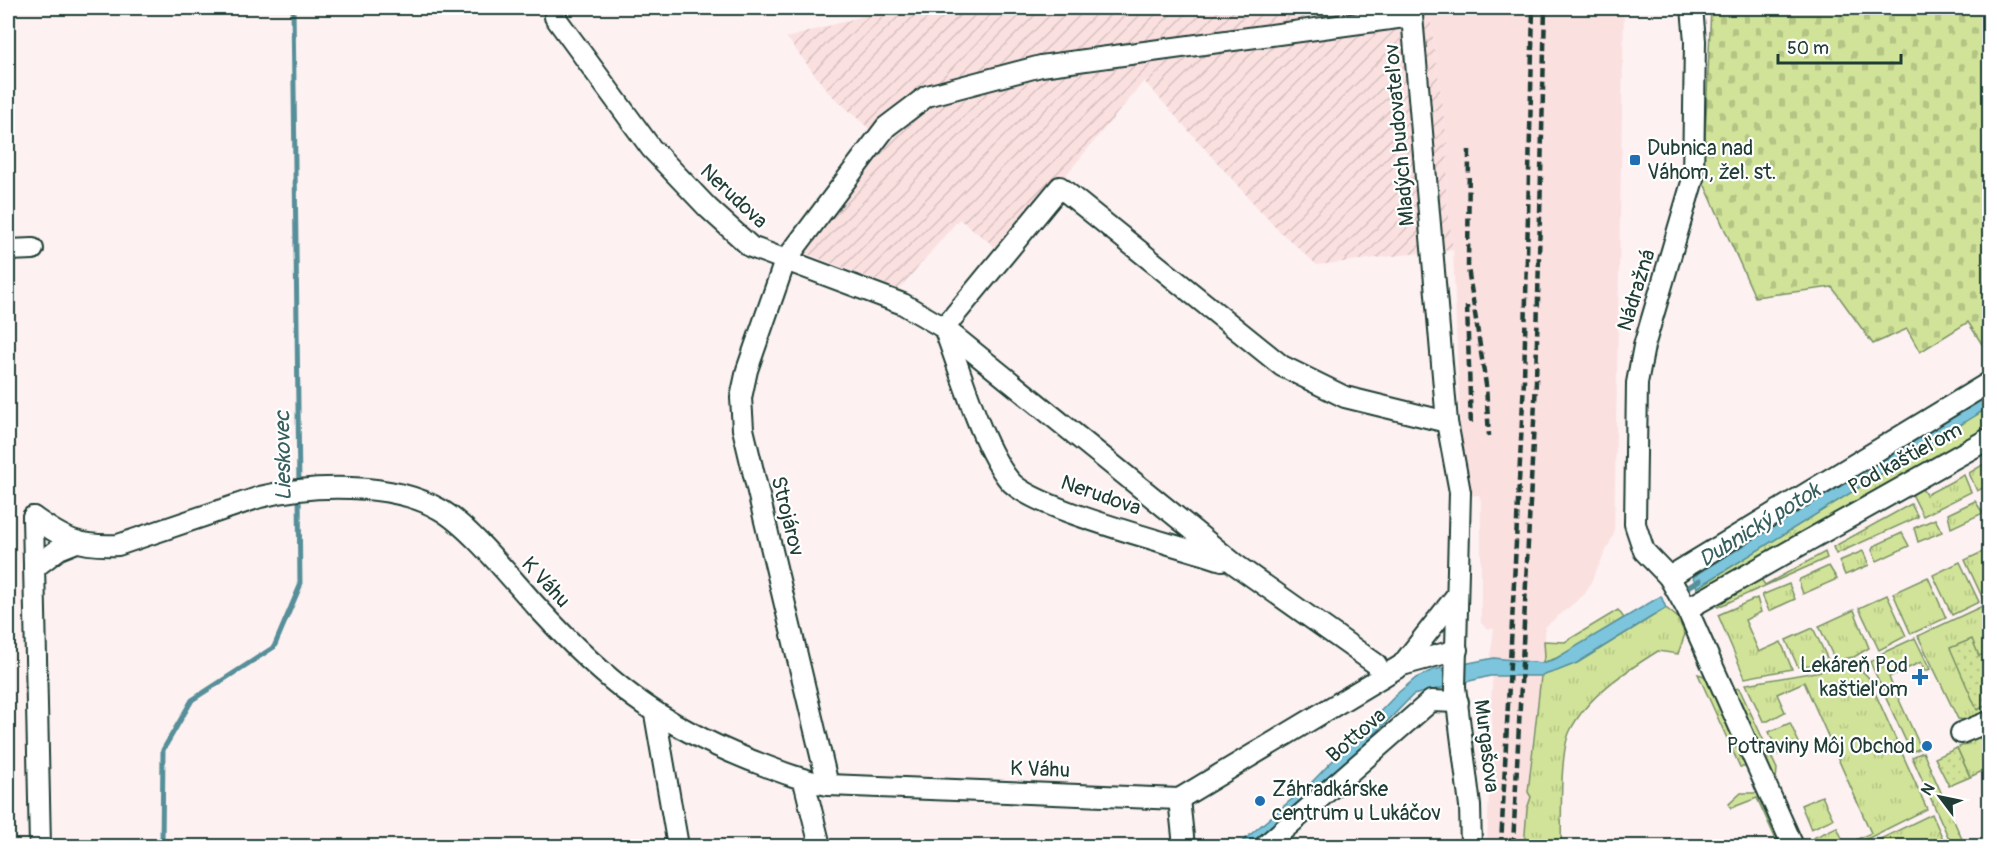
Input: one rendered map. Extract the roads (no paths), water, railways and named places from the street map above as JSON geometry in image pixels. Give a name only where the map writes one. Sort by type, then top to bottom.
[{"type":"street","name":"Nádražná","points":[[1678,593],[1644,551],[1635,524],[1637,383],[1644,346],[1693,179],[1695,41],[1692,8]]},
{"type":"street","name":"Mladých budovateľov","points":[[785,261],[886,127],[927,96],[1041,66],[1412,16],[1447,422],[1460,492],[1456,656]]},
{"type":"street","name":"Nerudova","points":[[555,17],[651,148],[708,208],[751,247],[903,304],[944,328],[1236,565],[1376,664],[1383,676]]},
{"type":"street","points":[[944,328],[1060,187],[1282,366],[1345,397],[1447,422]]},
{"type":"street","points":[[8,250],[33,249]]},
{"type":"street","name":"Strojárov","points":[[785,261],[747,370],[741,398],[743,429],[828,785]]},
{"type":"street","name":"Nerudova","points":[[944,328],[992,455],[1010,482],[1054,507],[1236,565]]},
{"type":"street","points":[[1793,846],[1678,593],[1989,382]]},
{"type":"street","name":"Pod kaštieľom","points":[[1678,593],[1989,438]]},
{"type":"street","name":"K Váhu","points":[[74,543],[94,546],[118,544],[284,491],[360,489],[397,494],[427,503],[452,517],[568,642],[606,677],[655,714],[718,747],[804,781],[828,785],[1179,799]]},
{"type":"street","points":[[40,846],[33,517],[74,543]]},
{"type":"street","points":[[34,568],[59,549],[74,543]]},
{"type":"street","points":[[1402,665],[1457,595]]},
{"type":"street","points":[[1184,841],[1179,799],[1402,665],[1456,656]]},
{"type":"street","name":"Murgašova","points":[[1456,656],[1456,694],[1470,806],[1471,846]]},
{"type":"street","name":"Bottova","points":[[1265,846],[1431,701],[1456,694]]},
{"type":"street","points":[[655,714],[678,846]]},
{"type":"street","points":[[1961,733],[1989,721]]},
{"type":"street","points":[[804,781],[820,846]]},
{"type":"water","points":[[1989,393],[1989,407],[1697,588],[1693,577]]},
{"type":"water","points":[[1661,596],[1666,608],[1577,663],[1557,671],[1541,676],[1490,676],[1413,695],[1308,803],[1255,846],[1237,846],[1312,782],[1399,692],[1416,678],[1433,670],[1494,658],[1542,663],[1555,659]]},
{"type":"waterway","name":"Lieskovec","points":[[293,8],[299,486]]},
{"type":"waterway","name":"Lieskovec","points":[[162,846],[163,750],[192,700],[274,647],[300,586],[299,495]]},
{"type":"waterway","name":"Dubnický potok","points":[[1682,591],[1700,580]]},
{"type":"railway","points":[[1501,846],[1524,380],[1533,8]]},
{"type":"railway","points":[[1513,846],[1536,381],[1545,8]]},
{"type":"railway","points":[[1469,150],[1468,268],[1486,385],[1489,436]]},
{"type":"railway","points":[[1467,306],[1471,427]]},
{"type":"place","name":"Dubnica nad Váhom, žel. st.","points":[[1635,160]]},
{"type":"place","name":"Lekáreň Pod kaštieľom","points":[[1920,677]]},
{"type":"place","name":"Potraviny Môj Obchod","points":[[1927,746]]},
{"type":"place","name":"Záhradkárske centrum u Lukáčov","points":[[1260,801]]}]
